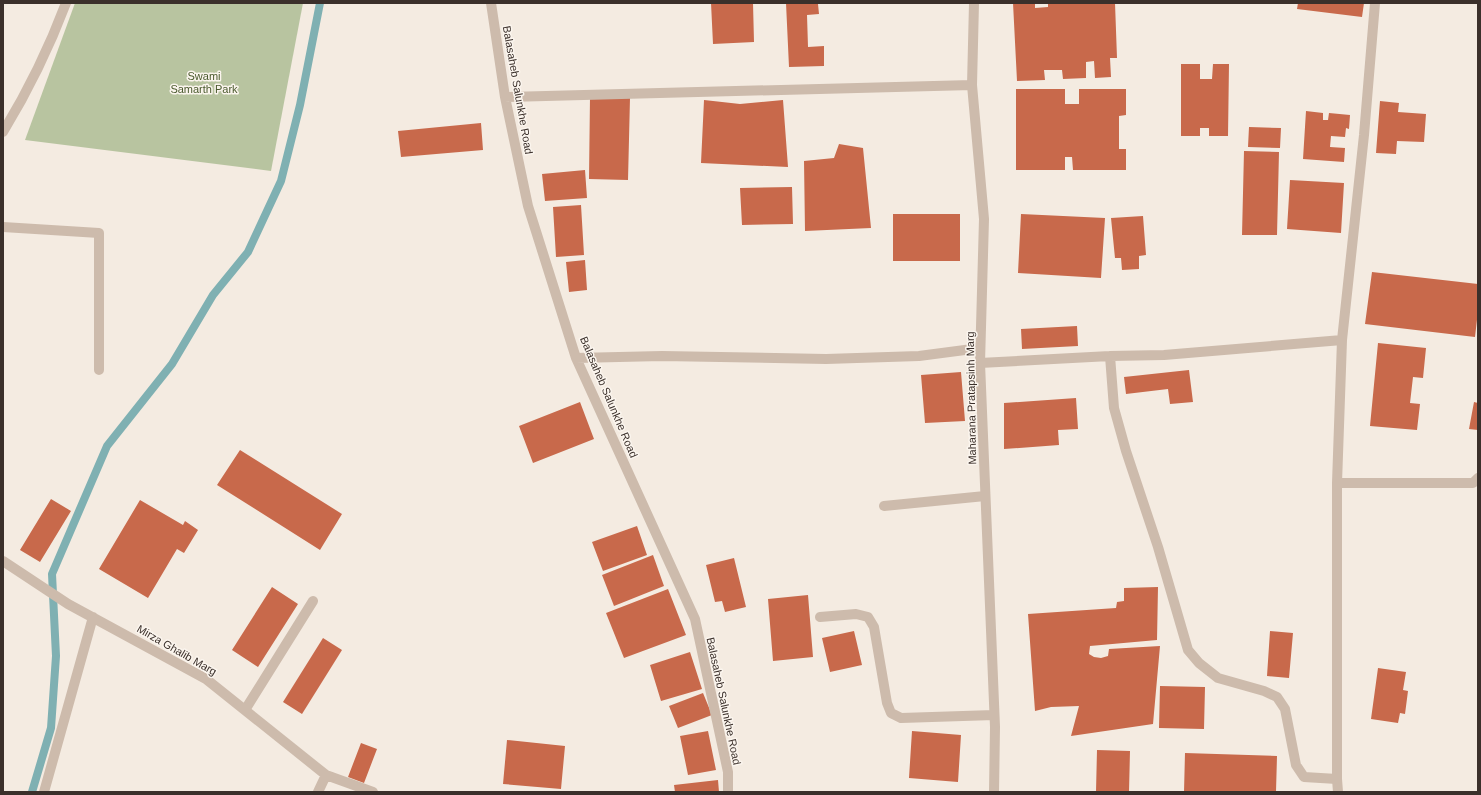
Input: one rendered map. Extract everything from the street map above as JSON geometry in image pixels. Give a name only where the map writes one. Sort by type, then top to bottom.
[{"type":"street","points":[[3,132],[34,75],[55,32],[66,3]]},
{"type":"street","name":"Balasaheb Salunkhe Road","points":[[490,3],[505,97],[528,206],[576,358],[694,619],[728,772],[728,792]]},
{"type":"street","name":"Maharana Pratapsinh Marg","points":[[974,3],[972,85],[984,219],[980,363],[994,715],[994,792]]},
{"type":"street","points":[[1338,792],[1337,483],[1342,340],[1364,135],[1375,3]]},
{"type":"street","points":[[505,97],[972,85]]},
{"type":"street","points":[[3,227],[99,233],[99,370]]},
{"type":"street","points":[[980,363],[1110,356],[1164,355],[1342,340]]},
{"type":"street","points":[[576,358],[662,356],[826,359],[919,356],[980,348]]},
{"type":"street","points":[[1110,356],[1114,408],[1126,450],[1158,547],[1188,650],[1199,663],[1218,678],[1264,691],[1276,697],[1285,709],[1296,765],[1304,777],[1337,779]]},
{"type":"street","points":[[1337,483],[1473,483],[1478,478]]},
{"type":"street","points":[[884,506],[985,496]]},
{"type":"street","name":"Mirza Ghalib Marg","points":[[3,561],[68,604],[206,679],[326,775],[373,792]]},
{"type":"street","points":[[245,710],[313,601]]},
{"type":"street","points":[[820,617],[856,614],[868,618],[874,627],[887,703],[891,713],[901,718],[994,715]]},
{"type":"street","points":[[44,792],[93,617]]},
{"type":"street","points":[[318,792],[326,775]]},
{"type":"green space","name":"Swami Samarth Park","points":[[75,3],[303,3],[271,171],[25,140]]},
{"type":"building","points":[[711,3],[753,3],[754,42],[713,44]]},
{"type":"building","points":[[786,3],[818,4],[819,14],[807,15],[808,47],[824,46],[824,66],[789,67]]},
{"type":"building","points":[[1013,3],[1035,3],[1035,8],[1048,7],[1048,3],[1115,3],[1117,58],[1110,58],[1111,77],[1095,78],[1094,61],[1086,62],[1086,78],[1063,79],[1062,70],[1044,70],[1045,80],[1017,81]]},
{"type":"building","points":[[1298,3],[1364,3],[1362,17],[1297,9]]},
{"type":"building","points":[[1181,64],[1200,64],[1200,79],[1212,79],[1213,64],[1229,64],[1228,136],[1209,136],[1209,128],[1200,128],[1200,136],[1181,136]]},
{"type":"building","points":[[1016,89],[1065,89],[1065,104],[1079,104],[1079,89],[1126,89],[1126,115],[1119,116],[1119,149],[1126,149],[1126,170],[1073,170],[1072,157],[1065,157],[1065,170],[1016,170]]},
{"type":"building","points":[[590,97],[630,98],[628,180],[589,179]]},
{"type":"building","points":[[704,100],[740,104],[783,100],[788,167],[701,163]]},
{"type":"building","points":[[1380,101],[1399,103],[1398,112],[1426,114],[1424,142],[1397,141],[1396,154],[1376,153]]},
{"type":"building","points":[[1306,111],[1323,113],[1323,120],[1328,120],[1329,113],[1350,115],[1349,129],[1346,128],[1345,137],[1331,136],[1330,147],[1345,148],[1344,162],[1303,159]]},
{"type":"building","points":[[481,123],[483,150],[401,157],[398,131]]},
{"type":"building","points":[[1249,127],[1281,128],[1280,148],[1248,147]]},
{"type":"building","points":[[839,144],[863,148],[871,228],[805,231],[804,161],[834,158]]},
{"type":"building","points":[[1244,151],[1279,152],[1277,235],[1242,235]]},
{"type":"building","points":[[585,170],[587,198],[545,201],[542,174]]},
{"type":"building","points":[[1290,180],[1344,183],[1341,233],[1287,229]]},
{"type":"building","points":[[792,187],[793,224],[742,225],[740,188]]},
{"type":"building","points":[[581,205],[584,255],[556,257],[553,207]]},
{"type":"building","points":[[893,214],[960,214],[960,261],[893,261]]},
{"type":"building","points":[[1021,214],[1105,218],[1101,278],[1018,273]]},
{"type":"building","points":[[1143,216],[1146,255],[1139,256],[1139,269],[1122,270],[1121,258],[1115,258],[1111,218]]},
{"type":"building","points":[[585,260],[587,290],[569,292],[566,262]]},
{"type":"building","points":[[1372,272],[1478,284],[1478,311],[1475,337],[1365,324]]},
{"type":"building","points":[[1077,326],[1078,346],[1022,349],[1021,329]]},
{"type":"building","points":[[1378,343],[1426,348],[1423,378],[1413,377],[1410,403],[1420,404],[1417,430],[1370,426]]},
{"type":"building","points":[[1189,370],[1193,402],[1170,404],[1168,389],[1126,394],[1124,377]]},
{"type":"building","points":[[961,372],[965,421],[925,423],[921,375]]},
{"type":"building","points":[[1076,398],[1078,429],[1058,430],[1059,445],[1004,449],[1004,403]]},
{"type":"building","points":[[580,402],[594,439],[533,463],[519,426]]},
{"type":"building","points":[[1474,402],[1478,403],[1478,430],[1469,429]]},
{"type":"building","points":[[240,450],[342,514],[320,550],[217,485]]},
{"type":"building","points":[[51,499],[71,511],[40,562],[20,550]]},
{"type":"building","points":[[140,500],[183,525],[185,521],[198,530],[184,553],[177,549],[148,598],[99,569]]},
{"type":"building","points":[[637,526],[647,555],[603,571],[592,542]]},
{"type":"building","points":[[653,555],[664,586],[614,606],[602,575]]},
{"type":"building","points":[[734,558],[746,607],[725,612],[722,601],[715,602],[706,565]]},
{"type":"building","points":[[272,587],[298,604],[258,667],[232,650]]},
{"type":"building","points":[[1158,587],[1157,640],[1090,646],[1089,654],[1094,657],[1101,658],[1108,656],[1109,649],[1160,646],[1153,724],[1071,736],[1079,706],[1051,707],[1035,711],[1028,614],[1116,608],[1117,602],[1124,601],[1124,588]]},
{"type":"building","points":[[668,589],[686,635],[624,658],[606,613]]},
{"type":"building","points":[[808,595],[813,657],[773,661],[768,599]]},
{"type":"building","points":[[854,631],[862,665],[830,672],[822,638]]},
{"type":"building","points":[[1270,631],[1293,633],[1289,678],[1267,676]]},
{"type":"building","points":[[323,638],[342,650],[302,714],[283,702]]},
{"type":"building","points":[[690,652],[702,689],[661,701],[650,665]]},
{"type":"building","points":[[1378,668],[1406,672],[1403,690],[1408,691],[1405,714],[1400,713],[1398,723],[1371,719]]},
{"type":"building","points":[[1160,686],[1205,687],[1204,729],[1159,728]]},
{"type":"building","points":[[703,693],[712,715],[678,728],[669,706]]},
{"type":"building","points":[[708,731],[716,770],[688,775],[680,736]]},
{"type":"building","points":[[912,731],[961,735],[958,782],[909,778]]},
{"type":"building","points":[[507,740],[565,746],[561,789],[503,784]]},
{"type":"building","points":[[361,743],[377,749],[364,783],[348,777]]},
{"type":"building","points":[[1097,750],[1130,751],[1129,792],[1096,792]]},
{"type":"building","points":[[1185,753],[1277,756],[1276,792],[1184,792]]},
{"type":"building","points":[[718,780],[719,792],[675,792],[674,785]]},
{"type":"waterway","points":[[32,792],[51,728],[56,656],[52,574],[107,446],[172,364],[213,295],[248,252],[281,181],[300,105],[320,3]]}]
